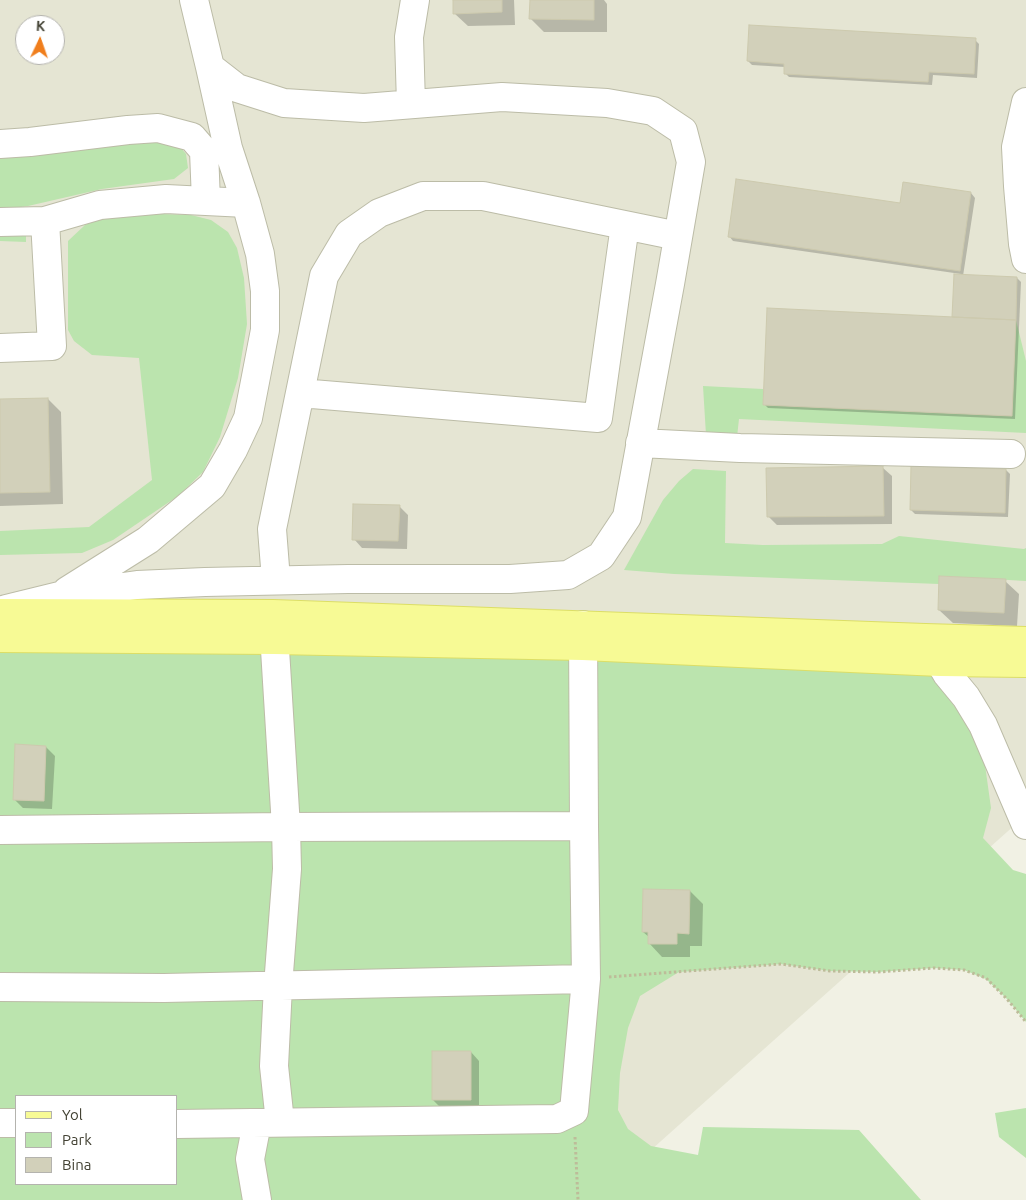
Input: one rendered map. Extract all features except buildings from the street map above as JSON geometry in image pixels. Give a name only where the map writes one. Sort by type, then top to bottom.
[{"type":"main road","points":[[0,612],[273,627],[583,636],[925,638],[1026,641]]},
{"type":"main road","points":[[0,638],[273,627]]},
{"type":"main road","points":[[583,636],[940,662],[1026,663]]},
{"type":"street","points":[[59,596],[148,540],[212,486],[233,450],[248,418],[266,330],[265,291],[260,254],[228,148],[194,0]]},
{"type":"street","points":[[411,104],[408,37],[415,0]]},
{"type":"street","points":[[0,612],[59,596],[137,585],[276,580],[510,579],[568,574],[601,556],[627,517],[691,162],[683,131],[652,111],[607,103],[502,97],[364,108],[284,103],[237,88],[210,68]]},
{"type":"street","points":[[1026,102],[1018,186],[1026,259]]},
{"type":"street","points":[[0,144],[158,128],[192,137],[204,151],[206,201]]},
{"type":"street","points":[[276,580],[272,528],[324,276],[349,234],[380,213],[423,196],[483,196],[678,236]]},
{"type":"street","points":[[0,222],[45,221],[100,205],[166,199],[246,203]]},
{"type":"street","points":[[0,348],[52,346],[45,221]]},
{"type":"street","points":[[300,393],[598,418],[625,225]]},
{"type":"street","points":[[640,443],[740,448],[1011,454]]},
{"type":"street","points":[[257,1200],[250,1159],[268,1122],[274,1066],[287,869],[273,627]]},
{"type":"street","points":[[178,1124],[557,1118],[574,1111],[586,979],[583,636]]},
{"type":"street","points":[[925,638],[947,674],[966,697],[983,725],[1026,825]]},
{"type":"street","points":[[0,830],[584,826]]},
{"type":"street","points":[[0,987],[164,988],[586,979]]},
{"type":"street","points":[[0,1123],[15,1123]]},
{"type":"path","points":[[586,979],[780,964],[830,971],[878,972],[934,968],[964,970],[986,978],[1026,1022]]},
{"type":"path","points":[[574,1111],[578,1200]]},
{"type":"shaded area","points":[[0,0],[1026,0],[1026,815],[595,1200],[0,1200]]},
{"type":"green space","points":[[175,141],[186,154],[188,168],[174,179],[102,189],[28,206],[0,210],[0,154],[87,143]]},
{"type":"green space","points":[[161,214],[191,215],[211,220],[228,232],[237,248],[244,278],[247,324],[238,378],[220,437],[203,472],[178,496],[113,540],[82,553],[0,555],[0,531],[89,527],[152,480],[139,358],[92,355],[74,341],[68,330],[68,241],[85,225],[100,218]]},
{"type":"green space","points":[[0,230],[26,230],[26,242],[0,241]]},
{"type":"green space","points":[[1016,320],[1026,361],[1026,433],[739,419],[737,437],[706,435],[703,386],[763,389],[763,405],[1011,416]]},
{"type":"green space","points":[[693,469],[726,471],[725,543],[763,545],[882,544],[899,536],[1026,548],[1026,581],[940,576],[939,584],[674,574],[624,570],[663,500],[679,481]]},
{"type":"green space","points":[[0,638],[927,670],[967,723],[985,765],[991,808],[983,838],[1013,870],[1026,874],[1026,1022],[1007,999],[986,979],[964,970],[934,968],[878,972],[830,971],[781,964],[679,972],[640,996],[628,1028],[620,1073],[618,1110],[628,1129],[651,1146],[698,1155],[703,1127],[859,1130],[921,1200],[0,1200]]},
{"type":"green space","points":[[1026,1108],[1026,1158],[999,1137],[995,1113]]}]
